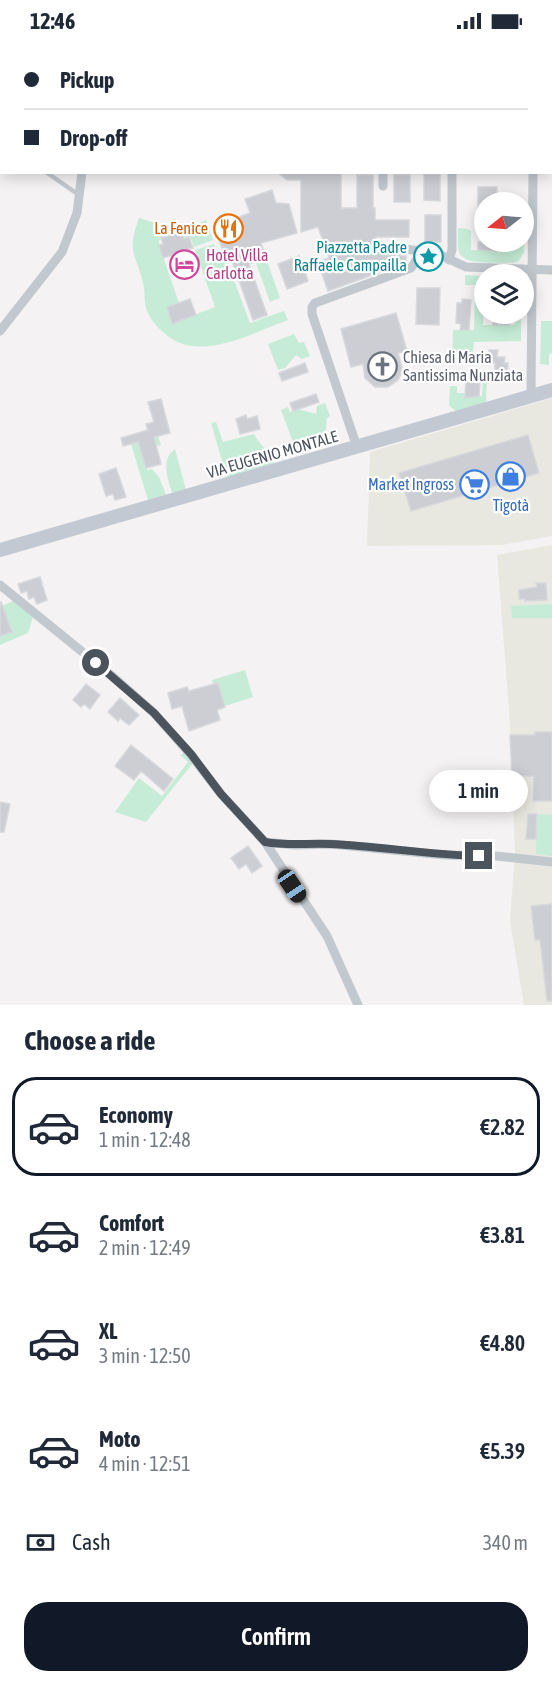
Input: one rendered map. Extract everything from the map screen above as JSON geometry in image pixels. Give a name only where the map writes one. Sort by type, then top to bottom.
[{"type":"main road","name":"VIA EUGENIO MONTALE","points":[[0,550],[552,390]]},
{"type":"street","points":[[0,331],[62,252],[77,213],[82,174]]},
{"type":"street","points":[[383,174],[383,186]]},
{"type":"street","points":[[450,260],[452,174]]},
{"type":"street","points":[[533,174],[533,264]]},
{"type":"street","points":[[397,248],[436,253],[466,267],[474,267]]},
{"type":"street","points":[[357,447],[312,314],[312,307],[315,303],[411,268],[422,252]]},
{"type":"street","points":[[534,269],[552,270]]},
{"type":"street","points":[[531,396],[532,324]]},
{"type":"street","points":[[0,585],[154,713],[191,754],[221,794],[265,842],[327,936],[358,1005]]},
{"type":"street","points":[[265,842],[295,845],[330,844],[552,862]]},
{"type":"lane","points":[[49,174],[79,195]]},
{"type":"shaded area","points":[[552,398],[552,536],[502,545],[367,546],[370,452]]},
{"type":"shaded area","points":[[552,545],[552,1005],[524,1005],[510,921],[515,852],[510,723],[497,555]]},
{"type":"green space","points":[[139,218],[176,229],[162,234],[163,239],[159,240],[179,303],[167,307],[173,323],[215,307],[195,250],[214,244],[218,253],[223,251],[250,323],[284,311],[288,320],[241,338],[208,346],[192,346],[177,341],[163,332],[150,317],[146,308],[144,288],[134,254],[133,240]]},
{"type":"green space","points":[[206,220],[213,240],[194,247],[191,239],[184,239],[181,231]]},
{"type":"green space","points":[[458,228],[467,229],[471,231],[471,250],[474,252],[524,252],[519,261],[513,263],[474,261],[462,256],[458,243]]},
{"type":"green space","points":[[251,249],[266,258],[280,298],[270,302]]},
{"type":"green space","points":[[465,275],[474,275],[474,285],[465,285]]},
{"type":"green space","points":[[541,321],[552,321],[552,353],[549,354],[549,365],[540,364]]},
{"type":"green space","points":[[474,324],[521,324],[521,341],[474,342],[472,363],[452,362],[453,330],[474,330]]},
{"type":"green space","points":[[294,334],[299,343],[304,342],[310,356],[302,359],[296,355],[285,368],[278,370],[268,344]]},
{"type":"green space","points":[[483,374],[487,378],[486,403],[456,411],[449,406],[450,386],[457,386],[457,393],[465,393],[465,398],[482,396]]},
{"type":"green space","points":[[325,403],[330,416],[327,418],[325,435],[332,437],[334,441],[297,453],[281,410],[288,407],[290,412],[298,409],[316,414],[317,406]]},
{"type":"green space","points":[[216,422],[223,442],[254,434],[274,464],[227,478],[211,423]]},
{"type":"green space","points":[[158,436],[161,445],[141,451],[147,470],[152,469],[159,477],[166,495],[148,500],[131,444]]},
{"type":"green space","points":[[175,449],[186,490],[172,493],[166,464],[170,453]]},
{"type":"green space","points":[[13,601],[33,617],[28,633],[0,645],[0,636],[12,632],[2,606]]},
{"type":"green space","points":[[552,604],[552,618],[512,618],[511,606]]},
{"type":"green space","points":[[245,670],[253,697],[225,706],[218,683],[213,684],[212,680]]},
{"type":"green space","points":[[184,753],[193,763],[146,822],[115,812],[139,778],[162,796],[188,762],[180,755]]},
{"type":"green space","points":[[537,814],[552,815],[552,856],[536,854]]},
{"type":"building","points":[[280,174],[341,174],[341,208],[357,208],[357,175],[373,175],[375,220],[409,220],[409,237],[376,237],[376,251],[406,256],[406,263],[328,291],[318,262],[329,258],[318,227],[301,232],[301,180],[287,180]]},
{"type":"building","points":[[424,174],[440,174],[440,201],[424,200]]},
{"type":"building","points":[[394,175],[410,175],[410,202],[394,202]]},
{"type":"building","points":[[478,187],[497,187],[497,192],[478,192]]},
{"type":"building","points":[[272,190],[276,203],[289,204],[297,233],[261,243],[266,258],[249,264],[267,315],[253,320],[228,249],[223,251],[214,226],[250,213],[245,199]]},
{"type":"building","points":[[425,215],[441,215],[441,242],[425,242]]},
{"type":"building","points":[[181,231],[184,239],[189,237],[193,248],[163,258],[159,245],[163,244],[161,238]]},
{"type":"building","points":[[299,256],[308,281],[287,289],[278,264]]},
{"type":"building","points":[[417,288],[440,288],[439,325],[416,324]]},
{"type":"building","points":[[190,299],[196,315],[172,324],[167,307]]},
{"type":"building","points":[[462,299],[471,300],[469,330],[460,330],[461,324],[456,323],[457,303],[462,303]]},
{"type":"building","points":[[396,313],[407,351],[398,353],[402,367],[401,374],[398,380],[388,387],[375,387],[365,378],[363,364],[351,367],[341,329]]},
{"type":"building","points":[[489,350],[498,350],[497,357],[505,357],[504,363],[508,363],[507,380],[494,381],[495,363],[488,362]]},
{"type":"building","points":[[305,363],[308,372],[282,381],[279,373]]},
{"type":"building","points":[[466,379],[480,382],[479,396],[465,398]]},
{"type":"building","points":[[316,394],[319,402],[293,411],[290,403]]},
{"type":"building","points":[[161,399],[170,433],[154,437],[161,464],[146,468],[138,442],[123,446],[121,438],[148,430],[146,424],[154,422],[148,402]]},
{"type":"building","points":[[246,415],[247,419],[257,416],[260,429],[240,434],[236,419]]},
{"type":"building","points":[[528,435],[539,473],[411,511],[399,473]]},
{"type":"building","points":[[116,468],[126,497],[115,500],[113,494],[106,496],[99,474]]},
{"type":"building","points":[[40,577],[47,600],[37,604],[34,597],[29,599],[27,591],[21,593],[18,584]]},
{"type":"building","points":[[536,583],[546,583],[547,600],[519,599],[519,590],[537,587]]},
{"type":"building","points":[[0,603],[12,632],[0,636]]},
{"type":"building","points":[[218,683],[225,707],[217,710],[220,720],[189,731],[182,706],[172,709],[168,693],[187,687],[189,691]]},
{"type":"building","points":[[86,684],[100,695],[90,709],[84,704],[81,707],[73,700]]},
{"type":"building","points":[[120,698],[139,715],[129,725],[120,718],[118,721],[108,712]]},
{"type":"building","points":[[535,732],[552,732],[552,801],[533,801],[534,776],[512,776],[510,735],[535,735]]},
{"type":"building","points":[[131,745],[173,779],[164,791],[141,771],[134,780],[115,766]]},
{"type":"building","points":[[0,802],[10,804],[4,832],[0,832]]},
{"type":"building","points":[[528,814],[537,814],[536,839],[526,839]]},
{"type":"building","points":[[248,846],[262,866],[252,873],[246,864],[239,869],[231,858]]},
{"type":"building","points":[[552,904],[552,1001],[547,1001],[540,940],[535,940],[531,906]]},
{"type":"place","name":"La Fenice","points":[[229,228]]},
{"type":"place","name":"Piazzetta Padre Raffaele Campailla","points":[[428,256]]},
{"type":"place","name":"Hotel Villa Carlotta","points":[[185,264]]},
{"type":"place","name":"Chiesa di Maria Santissima Nunziata","points":[[382,366]]},
{"type":"place","name":"Tigotà","points":[[511,477]]},
{"type":"place","name":"Market Ingross","points":[[475,484]]},
{"type":"route","points":[[96,663],[154,713],[191,754],[221,794],[265,842],[278,845],[330,844],[479,856]]}]
